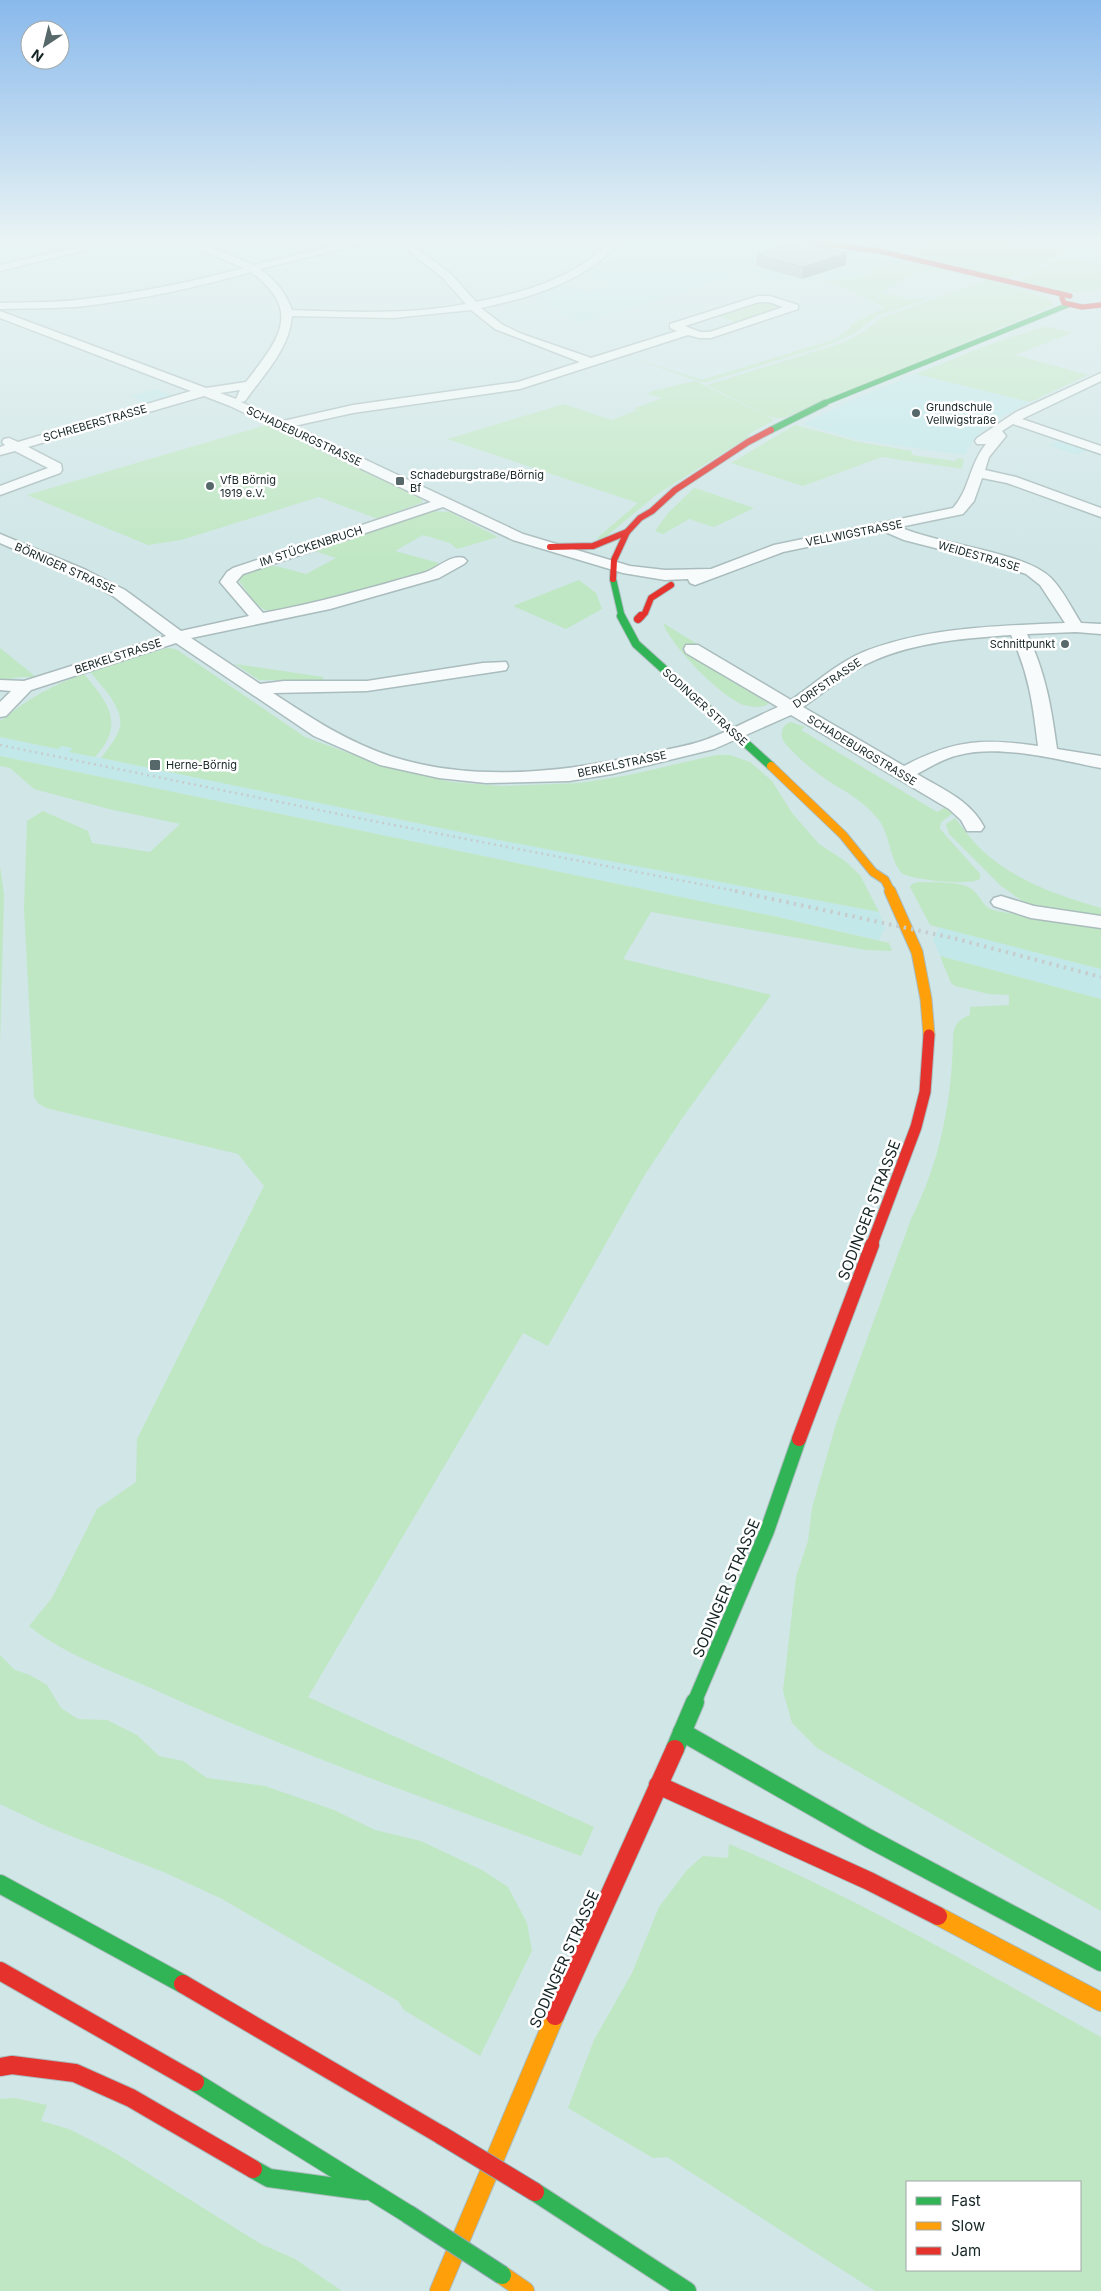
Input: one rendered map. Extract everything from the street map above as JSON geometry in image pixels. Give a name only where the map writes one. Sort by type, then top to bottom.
[{"type":"main road","name":"SODINGER STRASSE","points":[[741,725],[636,644],[620,614],[622,572],[618,549],[627,532],[640,518],[652,511],[695,475],[781,424],[849,392],[970,345]]},
{"type":"main road","name":"SODINGER STRASSE","points":[[640,534],[651,520],[652,511]]},
{"type":"main road","points":[[550,547],[593,546],[627,532]]},
{"type":"main road","points":[[622,572],[640,623],[651,598],[671,585]]},
{"type":"main road","name":"SODINGER STRASSE","points":[[651,642],[741,725],[843,835],[873,872],[883,877]]},
{"type":"main road","points":[[836,812],[866,844]]},
{"type":"main road","name":"SODINGER STRASSE","points":[[439,2291],[557,2010],[682,1732],[767,1531],[784,1478],[916,1127],[925,1092],[928,1028],[917,952],[883,877],[884,870],[876,857]]},
{"type":"main road","points":[[682,1732],[868,1838],[1101,1962]]},
{"type":"main road","points":[[658,1785],[721,1816],[813,1854],[920,1906],[1101,2002]]},
{"type":"main road","points":[[0,1884],[107,1941],[275,2035],[535,2192],[687,2291]]},
{"type":"main road","points":[[0,1971],[177,2070],[408,2214],[525,2291]]},
{"type":"main road","points":[[0,2067],[12,2065],[75,2073],[131,2098],[270,2178],[374,2193]]},
{"type":"street","name":"SCHADEBURGSTRASSE","points":[[83,345],[234,403],[518,537],[572,566],[622,572]]},
{"type":"street","points":[[234,403],[240,399],[277,345]]},
{"type":"street","points":[[544,345],[591,362]]},
{"type":"street","points":[[282,425],[353,409],[520,384],[644,345]]},
{"type":"street","name":"VELLWIGSTRASSE","points":[[622,572],[671,585],[700,579],[709,573],[779,548],[887,527],[958,510],[967,501],[982,456],[999,436],[996,431],[1013,420],[1101,378]]},
{"type":"street","name":"SCHREBERSTRASSE","points":[[0,451],[206,391],[248,385]]},
{"type":"street","points":[[1013,420],[1101,450]]},
{"type":"street","points":[[0,437],[56,467],[55,470],[0,491]]},
{"type":"street","points":[[976,472],[1011,480],[1101,513]]},
{"type":"street","name":"IM STÜCKENBRUCH","points":[[259,618],[228,582],[232,575],[238,571],[444,502]]},
{"type":"street","name":"WEIDESTRASSE","points":[[887,527],[909,537],[999,560],[1031,571],[1046,582],[1076,626]]},
{"type":"street","name":"SCHADEBURGSTRASSE","points":[[518,537],[622,572]]},
{"type":"street","name":"BÖRNIGER STRASSE","points":[[0,538],[104,584],[145,611],[177,636]]},
{"type":"street","points":[[177,636],[324,606],[434,575],[459,561]]},
{"type":"street","name":"VELLWIGSTRASSE","points":[[622,572],[665,575],[709,573]]},
{"type":"street","name":"DORFSTRASSE","points":[[741,725],[791,708],[851,666],[884,651],[940,636],[1076,626],[1101,629]]},
{"type":"street","points":[[1017,630],[1033,664],[1042,703],[1048,753]]},
{"type":"street","name":"BERKELSTRASSE","points":[[0,686],[25,686],[177,636],[320,732],[387,761],[439,772],[486,777],[569,775],[612,768],[708,745],[741,725]]},
{"type":"street","name":"SCHADEBURGSTRASSE","points":[[692,649],[956,805],[969,817],[974,827]]},
{"type":"street","points":[[256,690],[288,686],[365,686],[401,683],[472,668],[500,666]]},
{"type":"street","name":"BERKELSTRASSE","points":[[0,712],[25,686]]},
{"type":"street","points":[[903,774],[959,749],[986,747],[1048,753],[1101,762]]},
{"type":"street","points":[[1001,902],[1031,912],[1101,922]]},
{"type":"shaded area","name":"Grundschule Vellwigstraße","points":[[916,374],[1030,402],[1003,416],[986,428],[974,439],[965,455],[858,440],[802,424],[861,396]]},
{"type":"shaded area","points":[[156,389],[174,396],[147,404],[130,396]]},
{"type":"shaded area","points":[[1061,440],[1089,449],[1078,455],[1048,445]]},
{"type":"shaded area","points":[[0,737],[57,749],[61,746],[74,748],[70,752],[365,811],[364,813],[879,912],[885,928],[879,940],[773,916],[0,756]]},
{"type":"shaded area","points":[[939,927],[1101,969],[1101,999],[940,956],[933,940]]},
{"type":"green space","points":[[817,345],[828,345],[707,382],[701,382],[626,356],[702,380]]},
{"type":"green space","points":[[836,345],[959,345],[784,418],[774,418],[761,413],[707,385]]},
{"type":"green space","points":[[989,345],[1041,345],[1015,355],[1088,375],[1030,402],[916,374]]},
{"type":"green space","points":[[695,381],[773,419],[773,421],[747,435],[750,436],[656,495],[602,540],[597,538],[638,503],[447,439],[564,404],[612,420],[637,410],[633,409],[662,398],[647,394],[652,391]]},
{"type":"green space","points":[[266,425],[421,498],[423,502],[378,519],[319,497],[181,540],[148,545],[27,495]]},
{"type":"green space","points":[[795,425],[859,442],[912,451],[911,455],[955,461],[958,458],[964,459],[962,469],[882,457],[803,486],[731,463]]},
{"type":"green space","points":[[694,488],[754,508],[714,527],[689,519],[663,534],[655,531],[668,513]]},
{"type":"green space","points":[[430,511],[450,512],[498,537],[457,549],[450,543],[423,535],[395,551],[439,563],[430,572],[296,609],[265,610],[254,601],[239,581],[239,577],[247,571],[263,566],[279,567],[306,574],[336,558],[311,550]]},
{"type":"green space","points":[[579,580],[596,593],[602,609],[566,629],[513,606]]},
{"type":"green space","points":[[663,623],[699,645],[683,651],[768,703],[767,705],[756,707],[744,705],[710,682],[686,657]]},
{"type":"green space","points":[[0,648],[36,677],[20,677],[0,681]]},
{"type":"green space","points":[[167,648],[176,649],[305,737],[384,766],[451,782],[500,786],[580,783],[629,775],[716,755],[730,755],[750,762],[772,781],[792,813],[819,844],[845,861],[860,875],[879,912],[504,841],[101,758],[117,735],[120,727],[119,712],[111,697],[90,672]]},
{"type":"green space","points":[[235,664],[323,677],[323,681],[259,680]]},
{"type":"green space","points":[[84,674],[106,704],[110,714],[110,734],[95,757],[69,752],[73,748],[61,746],[58,749],[0,737],[0,721],[10,713],[50,688]]},
{"type":"green space","points":[[791,722],[805,727],[801,730],[937,812],[948,806],[952,814],[941,822],[940,829],[980,874],[980,879],[965,882],[942,881],[903,874],[895,862],[882,825],[873,813],[854,797],[816,772],[784,742],[782,730],[785,725]]},
{"type":"green space","points":[[0,756],[773,916],[889,943],[892,951],[866,950],[651,912],[623,959],[771,995],[683,1117],[644,1176],[548,1346],[523,1333],[308,1697],[594,1827],[581,1856],[267,1738],[77,1656],[29,1626],[52,1598],[97,1509],[136,1482],[137,1439],[264,1186],[238,1154],[46,1108],[38,1103],[34,1097],[24,908],[27,821],[43,811],[88,831],[92,843],[150,852],[180,824],[109,809],[34,789],[10,768],[0,766]]},
{"type":"green space","points":[[955,818],[979,847],[996,862],[1039,886],[1101,908],[1101,917],[1028,905],[1001,886],[949,834],[946,824]]},
{"type":"green space","points":[[0,866],[4,895],[0,1044]]},
{"type":"green space","points":[[918,882],[955,883],[968,887],[976,893],[988,908],[996,911],[1101,927],[1101,969],[930,925],[910,887]]},
{"type":"green space","points":[[940,956],[1101,999],[1101,1911],[817,1748],[792,1723],[783,1691],[796,1577],[808,1541],[812,1508],[836,1424],[937,1153],[947,1108],[954,1030],[960,1021],[970,1015],[970,1007],[1009,1005],[1009,995],[989,994],[955,986],[951,983]]},
{"type":"green space","points":[[0,1655],[15,1670],[30,1675],[47,1685],[61,1708],[78,1719],[107,1720],[137,1735],[159,1756],[183,1761],[207,1778],[265,1786],[334,1810],[375,1830],[421,1841],[482,1870],[508,1887],[527,1923],[532,1951],[480,2056],[404,2010],[398,2001],[222,1899],[166,1873],[48,1827],[0,1804]]},
{"type":"green space","points":[[729,1844],[777,1865],[917,1935],[1101,2037],[1101,2291],[875,2291],[667,2157],[653,2158],[568,2108],[594,2040],[632,1973],[659,1907],[687,1870],[703,1856],[728,1858]]},
{"type":"green space","points":[[15,2098],[47,2105],[41,2121],[69,2129],[112,2151],[261,2244],[295,2259],[342,2291],[0,2291],[0,2099]]},
{"type":"railway","points":[[0,745],[378,822],[741,892]]},
{"type":"railway","points":[[735,891],[953,938],[1101,977]]},
{"type":"traffic: fast","points":[[771,430],[820,405],[969,345]]},
{"type":"traffic: fast","points":[[613,579],[620,614],[636,644],[771,766]]},
{"type":"traffic: fast","points":[[675,1749],[767,1531],[799,1439]]},
{"type":"traffic: fast","points":[[682,1732],[868,1838],[1101,1962]]},
{"type":"traffic: fast","points":[[0,1884],[183,1984]]},
{"type":"traffic: fast","points":[[195,2082],[408,2214]]},
{"type":"traffic: fast","points":[[253,2169],[269,2178],[365,2191]]},
{"type":"traffic: fast","points":[[535,2192],[687,2291]]},
{"type":"traffic: fast","points":[[408,2214],[502,2275]]},
{"type":"traffic: slow","points":[[771,766],[843,835],[873,872],[885,880],[917,952],[926,999],[929,1035]]},
{"type":"traffic: slow","points":[[938,1916],[1101,2002]]},
{"type":"traffic: slow","points":[[439,2291],[555,2016]]},
{"type":"traffic: slow","points":[[502,2275],[525,2291]]},
{"type":"traffic: jam","points":[[613,579],[614,560],[627,532],[640,518],[652,511],[675,490],[748,442],[771,430]]},
{"type":"traffic: jam","points":[[550,547],[593,546],[627,532]]},
{"type":"traffic: jam","points":[[638,619],[645,613],[651,598],[671,585]]},
{"type":"traffic: jam","points":[[799,1439],[916,1127],[925,1092],[929,1035]]},
{"type":"traffic: jam","points":[[555,2016],[675,1749]]},
{"type":"traffic: jam","points":[[658,1785],[869,1881],[938,1916]]},
{"type":"traffic: jam","points":[[0,1971],[195,2082]]},
{"type":"traffic: jam","points":[[183,1984],[441,2135]]},
{"type":"traffic: jam","points":[[0,2067],[12,2065],[75,2073],[131,2098],[253,2169]]},
{"type":"traffic: jam","points":[[441,2135],[535,2192]]},
{"type":"place","name":"Grundschule Vellwigstraße","points":[[916,413]]},
{"type":"place","name":"Schadeburgstraße/Börnig Bf","points":[[400,481]]},
{"type":"place","name":"VfB Börnig 1919 e.V.","points":[[210,486]]},
{"type":"place","name":"Schnittpunkt","points":[[1065,644]]},
{"type":"place","name":"Herne-Börnig","points":[[155,765]]}]
